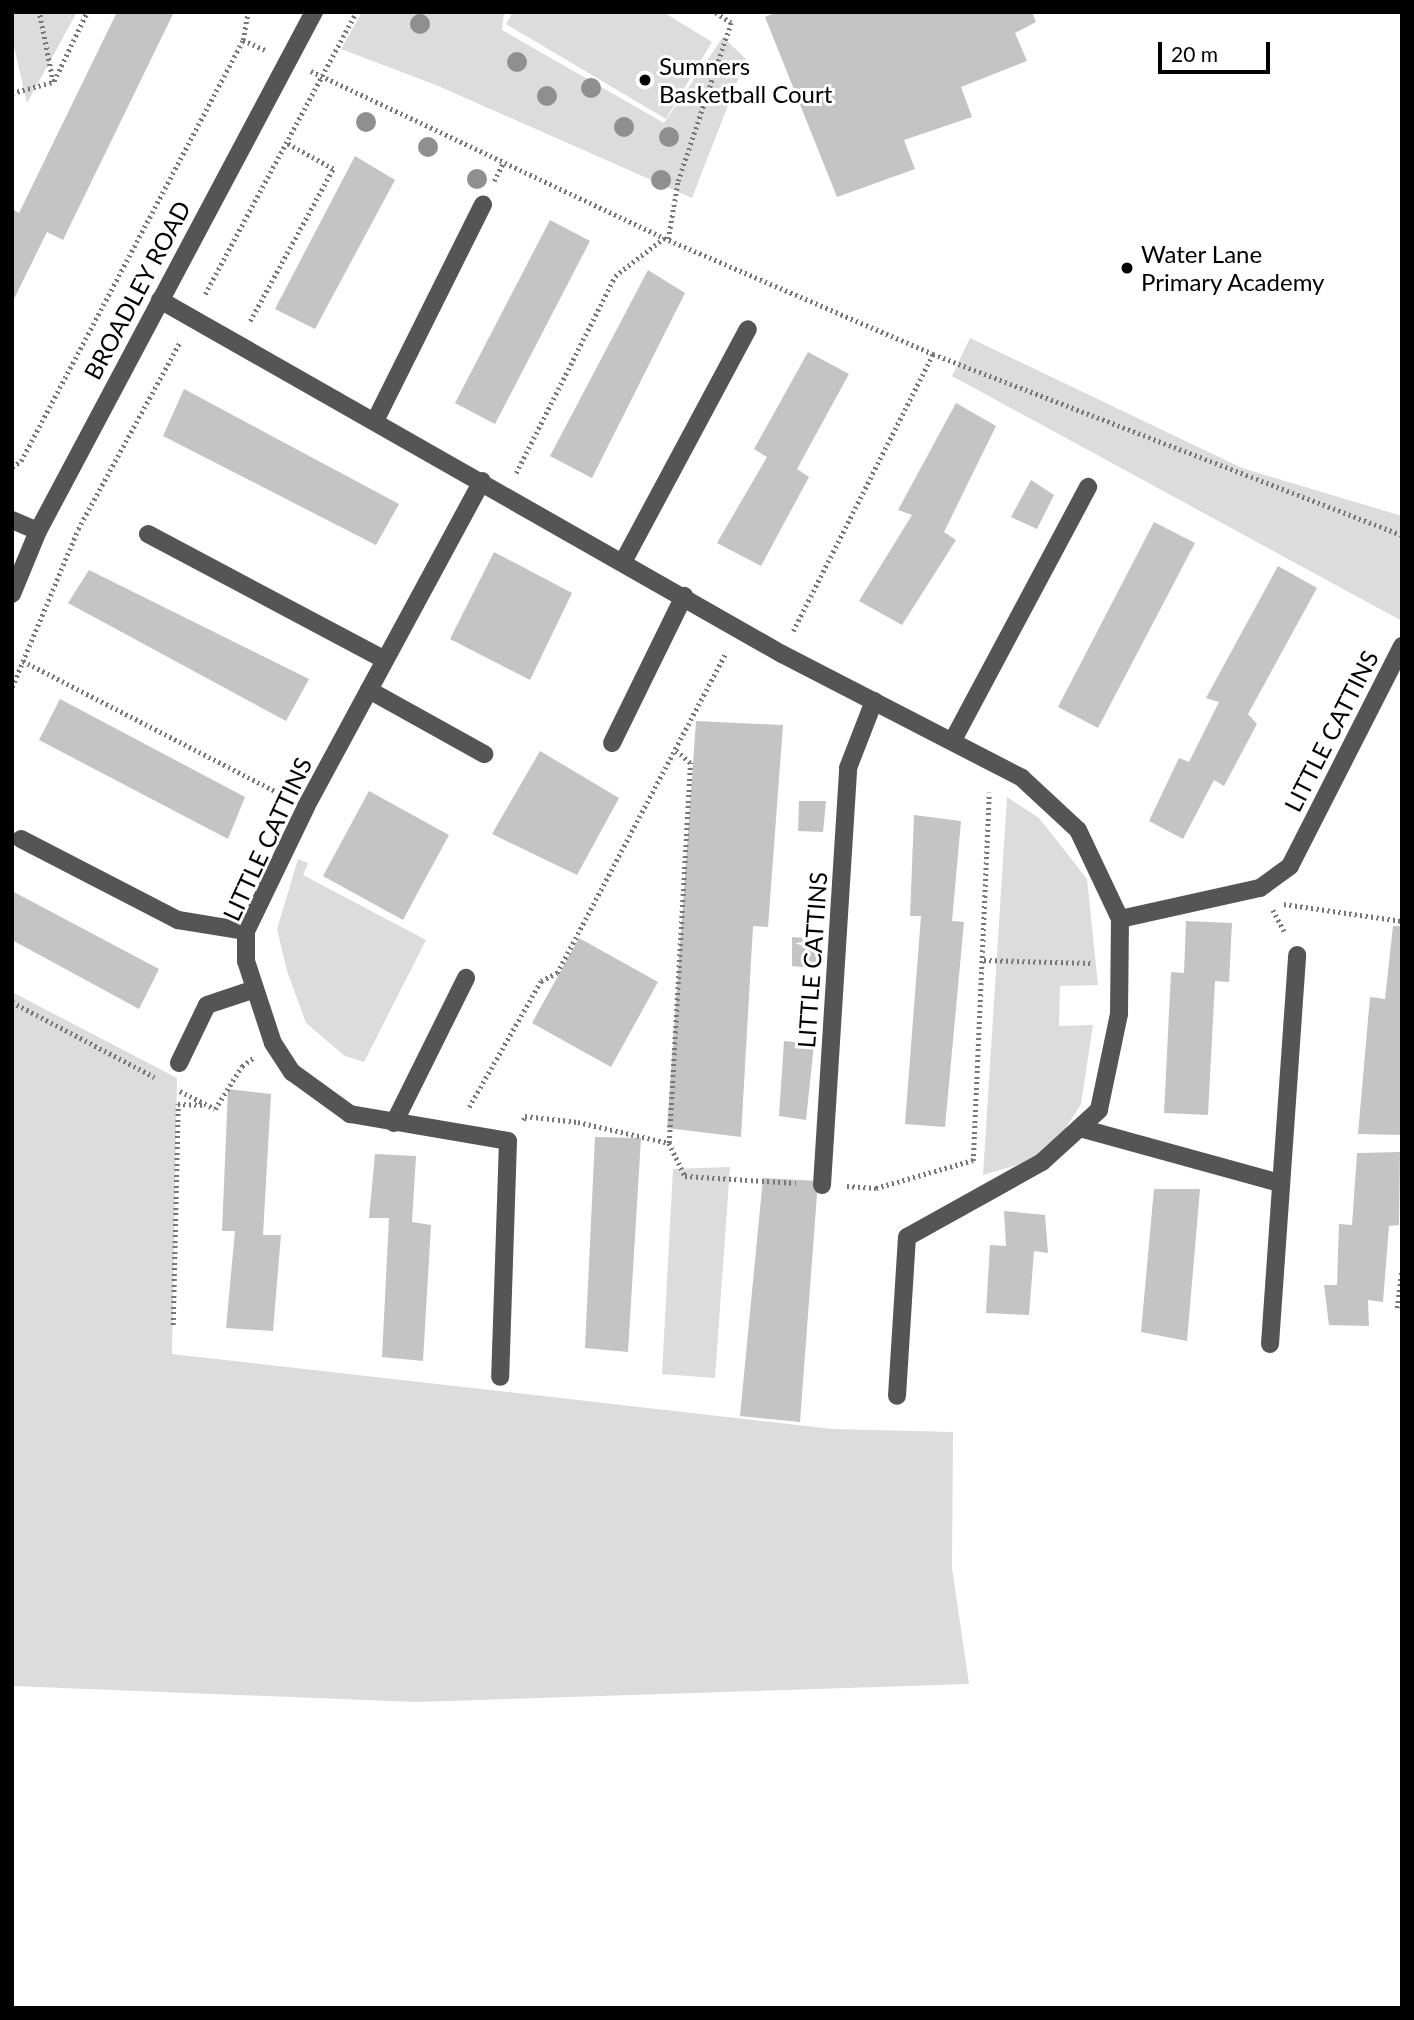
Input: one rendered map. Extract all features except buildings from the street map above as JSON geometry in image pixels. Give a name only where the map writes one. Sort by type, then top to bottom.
[{"type":"street","name":"BROADLEY ROAD","points":[[12,594],[38,531],[313,12]]},
{"type":"street","points":[[375,421],[483,204]]},
{"type":"street","points":[[160,300],[506,493],[782,654],[1022,778],[1078,831],[1120,919],[1122,964],[1119,1014],[1099,1110],[1042,1162],[907,1237],[897,1396]]},
{"type":"street","points":[[623,562],[748,329]]},
{"type":"street","name":"LITTLE CATTINS","points":[[482,481],[306,807],[246,930],[246,961],[253,990],[273,1043],[292,1072],[350,1114],[508,1141]]},
{"type":"street","points":[[953,740],[1088,487]]},
{"type":"street","points":[[12,520],[38,531]]},
{"type":"street","points":[[148,534],[385,660]]},
{"type":"street","points":[[612,743],[684,596]]},
{"type":"street","name":"LITTLE CATTINS","points":[[1120,919],[1260,888],[1290,866],[1402,646]]},
{"type":"street","points":[[369,690],[484,754]]},
{"type":"street","name":"LITTLE CATTINS","points":[[822,1185],[848,768],[874,701]]},
{"type":"street","points":[[20,839],[178,920],[246,930]]},
{"type":"street","points":[[1270,1344],[1279,1183],[1297,955]]},
{"type":"street","points":[[394,1123],[466,978]]},
{"type":"street","points":[[179,1063],[207,1005],[253,990]]},
{"type":"street","points":[[1080,1128],[1279,1183]]},
{"type":"street","points":[[500,1377],[508,1141]]},
{"type":"path","points":[[39,12],[54,82]]},
{"type":"path","points":[[12,93],[54,82],[88,12]]},
{"type":"path","points":[[12,467],[21,461],[243,40],[248,12]]},
{"type":"path","points":[[12,687],[78,529],[356,12]]},
{"type":"path","points":[[506,493],[615,276],[666,239],[678,181],[731,23],[714,12]]},
{"type":"path","points":[[243,40],[666,239],[933,354],[1402,536]]},
{"type":"path","points":[[238,343],[333,169],[286,143]]},
{"type":"path","points":[[782,654],[933,354]]},
{"type":"path","points":[[454,1132],[541,981],[557,973],[738,628]]},
{"type":"path","points":[[23,661],[306,807]]},
{"type":"path","points":[[675,750],[690,763],[669,1143],[685,1176],[876,1188],[973,1160]]},
{"type":"path","points":[[973,1202],[984,960],[989,760]]},
{"type":"path","points":[[1260,888],[1286,905],[1402,921]]},
{"type":"path","points":[[1260,888],[1297,955]]},
{"type":"path","points":[[984,960],[1122,964]]},
{"type":"path","points":[[173,1325],[178,1104],[206,1105]]},
{"type":"path","points":[[508,1141],[526,1116],[578,1122],[669,1143]]},
{"type":"path","points":[[1397,1308],[1402,1270]]},
{"type":"shaded area","points":[[12,12],[77,12],[27,103],[12,38]]},
{"type":"shaded area","points":[[362,12],[504,12],[502,30],[664,123],[723,37],[746,59],[692,198],[436,85],[341,49]]},
{"type":"shaded area","name":"Sumners Basketball Court","points":[[513,12],[663,12],[712,42],[666,119],[506,24]]},
{"type":"shaded area","points":[[970,338],[1242,468],[1402,516],[1402,621],[952,376]]},
{"type":"shaded area","points":[[1007,797],[1039,818],[1087,879],[1098,985],[1060,986],[1059,1026],[1093,1025],[1081,1104],[1065,1129],[1031,1161],[983,1175]]},
{"type":"shaded area","points":[[298,859],[308,863],[303,875],[426,940],[364,1062],[345,1056],[306,1023],[287,971],[277,929]]},
{"type":"shaded area","points":[[12,992],[177,1078],[172,1354],[833,1429],[953,1432],[952,1568],[969,1684],[416,1702],[12,1686]]},
{"type":"shaded area","points":[[730,1167],[715,1378],[662,1374],[673,1169]]},
{"type":"place","name":"Sumners Basketball Court","points":[[645,80]]},
{"type":"place","name":"Water Lane Primary Academy","points":[[1127,268]]}]
